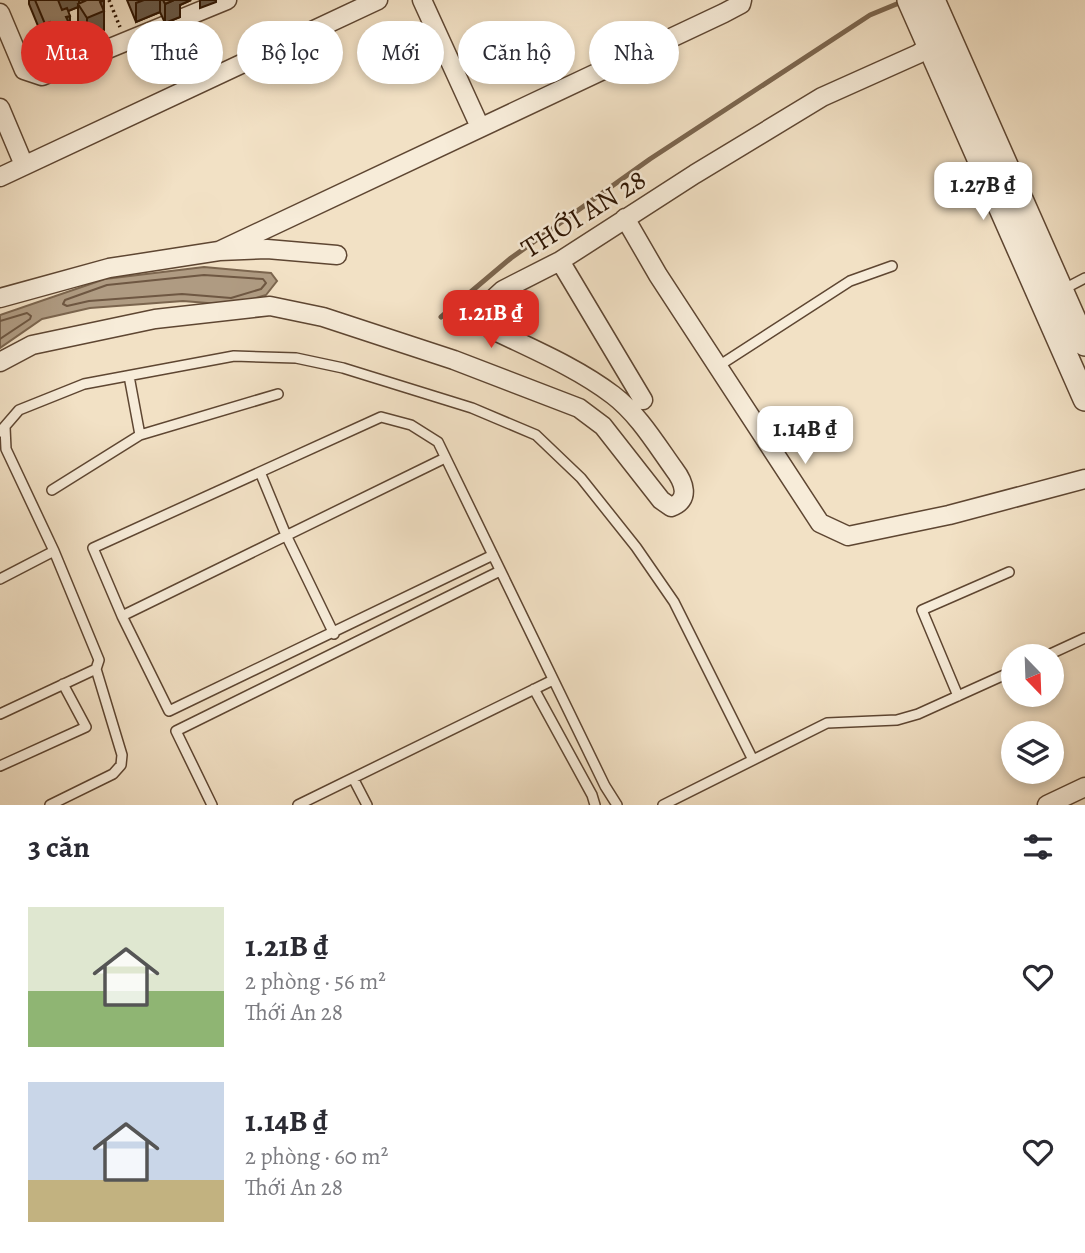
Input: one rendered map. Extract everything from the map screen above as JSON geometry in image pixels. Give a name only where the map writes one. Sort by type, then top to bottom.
[{"type":"street","points":[[0,14],[24,70],[43,76],[228,0]]},
{"type":"street","points":[[0,177],[378,0]]},
{"type":"street","points":[[422,0],[481,127]]},
{"type":"street","points":[[219,251],[724,13],[741,4],[742,0]]},
{"type":"street","points":[[909,0],[931,23],[1085,344]]},
{"type":"street","points":[[931,23],[1085,399]]},
{"type":"street","name":"THỚI AN 28","points":[[0,362],[32,345],[155,320],[270,306],[323,317],[454,360],[579,408],[603,426],[661,500],[671,507],[680,504],[685,496],[684,485],[678,474],[640,422],[615,396],[580,373],[491,328],[485,322],[483,313],[503,290],[560,261],[822,97],[918,54],[931,23]]},
{"type":"street","points":[[0,108],[24,165]]},
{"type":"street","points":[[625,218],[657,275],[820,523],[848,536],[949,515],[1085,479]]},
{"type":"street","points":[[0,298],[109,268],[219,251],[267,249],[337,255]]},
{"type":"street","points":[[560,261],[643,400]]},
{"type":"street","points":[[1047,805],[1085,787]]},
{"type":"lane","points":[[718,366],[850,281],[892,266]]},
{"type":"lane","points":[[1061,290],[1085,278]]},
{"type":"lane","points":[[50,805],[113,774],[121,765],[122,755],[96,669],[99,660],[54,551],[6,449],[2,430],[19,410],[84,384],[234,356],[296,358],[343,368],[472,408],[536,435],[581,478],[636,547],[674,603],[753,760]]},
{"type":"lane","points":[[129,376],[141,435]]},
{"type":"lane","points":[[52,491],[141,435],[278,394]]},
{"type":"lane","points":[[493,555],[334,634],[169,711],[122,616],[93,548],[382,417],[411,425],[438,442],[493,555],[500,571],[605,786],[617,805]]},
{"type":"lane","points":[[122,616],[445,457]]},
{"type":"lane","points":[[260,472],[286,535],[334,634]]},
{"type":"lane","points":[[0,579],[54,551]]},
{"type":"lane","points":[[212,805],[176,731],[500,571]]},
{"type":"lane","points":[[958,696],[922,610],[1009,572]]},
{"type":"lane","points":[[1064,648],[1085,638]]},
{"type":"lane","points":[[0,714],[96,669]]},
{"type":"lane","points":[[663,805],[827,723],[897,720],[918,714],[1001,676]]},
{"type":"lane","points":[[298,805],[553,680]]},
{"type":"lane","points":[[0,766],[86,727],[63,684]]},
{"type":"lane","points":[[534,689],[593,795],[595,805]]},
{"type":"lane","points":[[353,778],[367,805]]},
{"type":"path","points":[[109,0],[126,41]]},
{"type":"water","points":[[204,267],[271,273],[277,281],[266,295],[232,305],[183,301],[90,308],[42,319],[0,348],[0,315],[105,279]]},
{"type":"building","points":[[35,0],[58,0],[62,10],[67,8],[70,16],[66,17],[68,21],[44,21]]},
{"type":"building","points":[[84,0],[104,0],[100,2],[104,11],[87,18],[78,4]]},
{"type":"waterway","points":[[441,317],[511,258],[650,159],[870,15],[904,1]]}]
